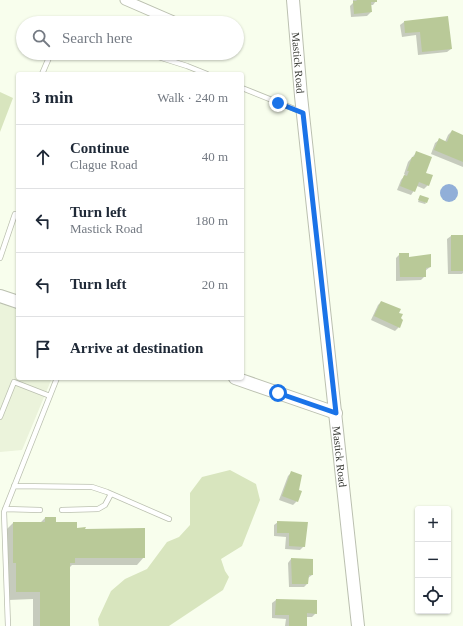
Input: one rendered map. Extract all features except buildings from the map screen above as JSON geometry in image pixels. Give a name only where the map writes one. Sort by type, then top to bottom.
[{"type":"street","points":[[126,0],[162,16]]},
{"type":"street","name":"Mastick Road","points":[[293,0],[303,113],[358,626]]},
{"type":"street","points":[[0,296],[16,301]]},
{"type":"street","points":[[241,380],[336,413]]},
{"type":"lane","points":[[43,72],[48,60]]},
{"type":"lane","points":[[168,60],[202,72]]},
{"type":"lane","points":[[244,89],[303,113]]},
{"type":"lane","points":[[0,258],[15,214]]},
{"type":"lane","points":[[8,626],[4,512],[56,380]]},
{"type":"lane","points":[[0,417],[14,382],[50,396]]},
{"type":"lane","points":[[14,486],[92,487],[169,519]]},
{"type":"lane","points":[[62,510],[98,509],[105,505],[111,494]]},
{"type":"lane","points":[[5,509],[40,510]]},
{"type":"shaded area","points":[[0,92],[13,98],[0,132]]},
{"type":"shaded area","points":[[0,303],[16,308],[16,380],[51,380],[22,450],[0,452]]},
{"type":"shaded area","points":[[230,470],[256,484],[260,500],[242,546],[221,559],[225,571],[229,577],[223,590],[169,626],[99,626],[98,619],[111,591],[125,579],[147,569],[167,542],[179,537],[190,525],[190,493],[202,477]]},
{"type":"water","points":[[449,184],[455,187],[458,193],[455,199],[449,202],[443,199],[440,193],[443,187]]},
{"type":"route","points":[[278,103],[303,113],[336,413],[278,393]]}]
